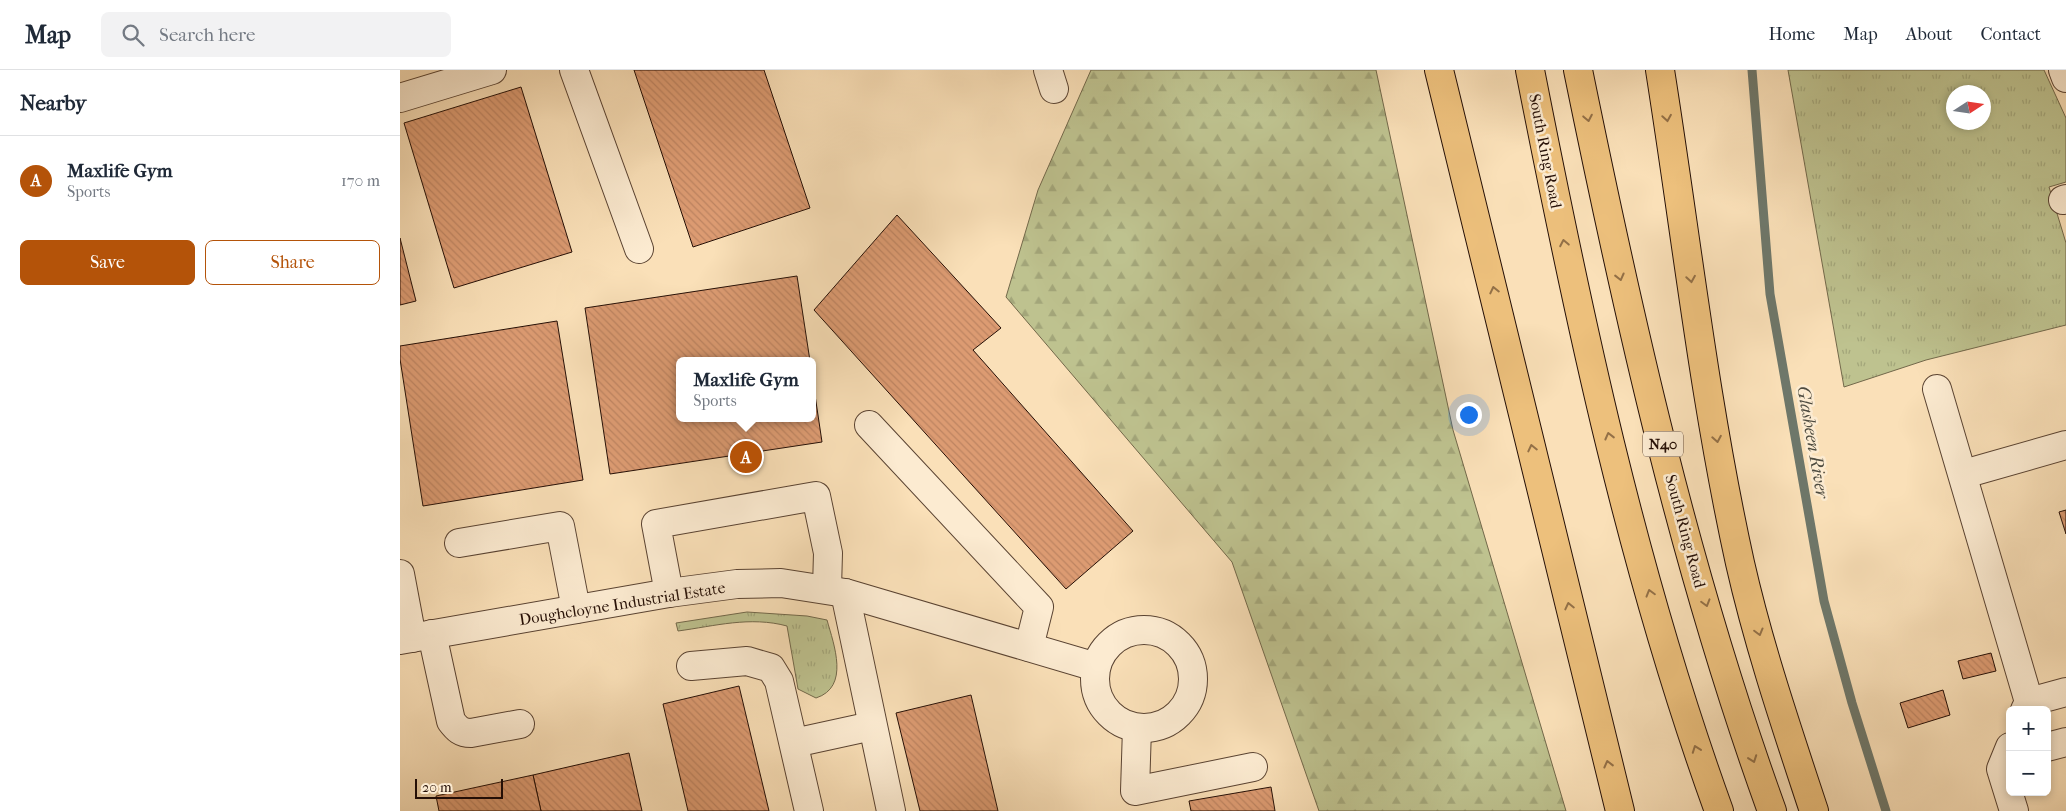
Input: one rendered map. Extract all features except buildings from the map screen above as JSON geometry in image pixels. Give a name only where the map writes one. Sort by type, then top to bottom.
[{"type":"main road","points":[[1439,70],[1620,811]]},
{"type":"main road","name":"South Ring Road","points":[[1530,70],[1572,281],[1629,519],[1690,732],[1719,811]]},
{"type":"main road","name":"South Ring Road","points":[[1578,70],[1619,273],[1683,522],[1736,712],[1772,811]]},
{"type":"main road","points":[[1660,70],[1713,419],[1740,563],[1776,696],[1814,811]]},
{"type":"street","points":[[400,98],[491,70]]},
{"type":"street","points":[[574,70],[639,249]]},
{"type":"street","points":[[2063,70],[2066,78]]},
{"type":"street","points":[[1937,389],[1964,474],[2027,706],[2066,692]]},
{"type":"street","points":[[869,425],[1039,607],[1029,647]]},
{"type":"street","points":[[1964,474],[2066,445]]},
{"type":"street","points":[[669,593],[656,524],[816,496],[836,590],[872,726],[891,811]]},
{"type":"street","points":[[459,543],[560,526],[576,609]]},
{"type":"street","points":[[400,574],[415,637],[451,721],[458,730],[463,733],[471,733],[520,724]]},
{"type":"street","name":"Doughcloyne Industrial Estate","points":[[415,637],[669,593],[737,584],[781,583],[836,590],[1096,667]]},
{"type":"street","points":[[1143,629],[1159,631],[1174,639],[1185,651],[1192,666],[1194,682],[1190,698],[1181,712],[1169,722],[1153,728],[1137,728],[1121,723],[1108,713],[1099,700],[1094,684],[1096,667],[1102,652],[1113,640],[1127,632],[1143,629]]},
{"type":"street","points":[[691,666],[747,661],[771,668],[779,681],[809,811]]},
{"type":"street","points":[[794,744],[872,726]]},
{"type":"street","points":[[1137,728],[1136,791],[1253,766]]},
{"type":"street","points":[[2051,746],[2066,742]]},
{"type":"street","points":[[2012,796],[2014,811]]},
{"type":"green space","points":[[1091,70],[1376,70],[1453,430],[1566,811],[1319,811],[1232,562],[1006,297],[1038,190]]},
{"type":"green space","points":[[1788,70],[2044,70],[2066,118],[2066,182],[2049,187],[2066,243],[2066,325],[1926,360],[1844,387]]},
{"type":"green space","points":[[747,612],[807,616],[827,620],[837,664],[833,685],[827,693],[816,698],[798,689],[787,626],[773,623],[746,622],[678,631],[676,623]]},
{"type":"waterway","name":"Glasheen River","points":[[1752,70],[1770,294],[1824,601],[1852,703],[1886,811]]},
{"type":"place","name":"Maxlife Gym","points":[[746,457]]}]
